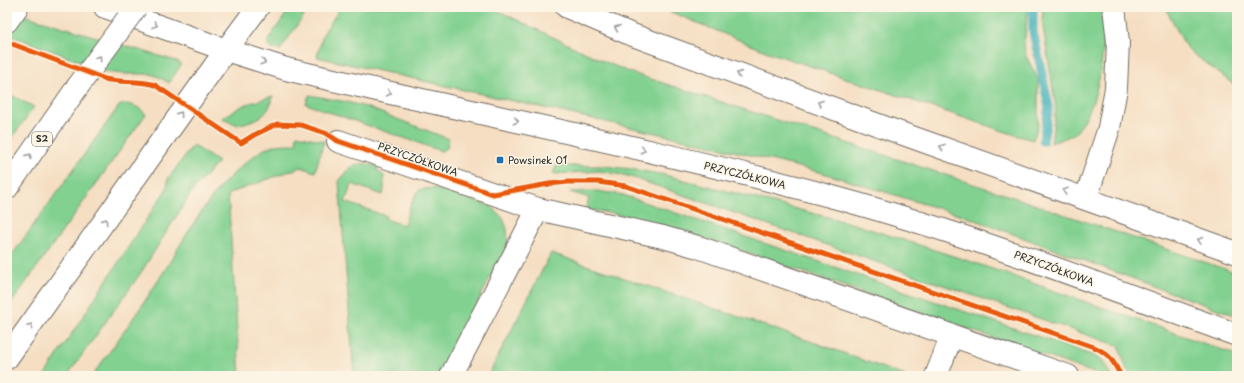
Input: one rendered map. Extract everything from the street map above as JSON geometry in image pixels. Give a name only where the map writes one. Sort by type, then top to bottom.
[{"type":"main road","points":[[7,21],[17,7]]},
{"type":"main road","name":"PRZYCZÓŁKOWA","points":[[105,7],[226,50],[286,69],[668,156],[840,199],[926,224],[1024,257],[1237,335]]},
{"type":"main road","name":"S2","points":[[7,188],[136,7]]},
{"type":"main road","points":[[7,358],[258,7]]},
{"type":"main road","points":[[568,7],[630,34],[884,127],[1237,253]]},
{"type":"main road","points":[[1086,198],[1110,128],[1116,88],[1118,42],[1114,7]]},
{"type":"main road","name":"PRZYCZÓŁKOWA","points":[[338,141],[538,209],[663,237],[698,247],[1068,376]]},
{"type":"main road","points":[[451,376],[538,209]]},
{"type":"main road","points":[[936,376],[952,335]]},
{"type":"green space","points":[[291,7],[310,7],[280,50],[272,49],[268,45],[268,40]]},
{"type":"green space","points":[[341,7],[490,7],[629,72],[1004,194],[1237,273],[1237,316],[970,218],[823,173],[713,146],[317,57],[323,34]]},
{"type":"green space","points":[[659,7],[1028,7],[1024,46],[1026,56],[1038,79],[1038,126],[1033,140],[1015,135],[768,52]]},
{"type":"green space","points":[[1043,7],[1099,7],[1103,23],[1103,52],[1101,66],[1095,96],[1090,109],[1084,122],[1074,134],[1051,143],[1056,108],[1042,21]]},
{"type":"green space","points":[[1165,7],[1237,7],[1237,87],[1187,49]]},
{"type":"green space","points":[[7,10],[179,62],[181,65],[169,83],[151,74],[123,74],[107,72],[7,34]]},
{"type":"green space","points":[[7,93],[34,107],[7,145]]},
{"type":"green space","points":[[309,95],[366,107],[449,139],[447,148],[441,151],[306,104]]},
{"type":"green space","points":[[273,96],[268,109],[257,119],[238,125],[222,118],[244,105]]},
{"type":"green space","points":[[123,104],[136,106],[146,114],[7,309],[7,262],[119,106]]},
{"type":"green space","points":[[297,135],[324,141],[315,172],[301,167],[228,194],[240,376],[92,376],[148,296],[208,202],[234,173],[257,154],[272,146],[281,144],[296,144]]},
{"type":"green space","points":[[193,145],[218,162],[193,190],[140,274],[67,376],[44,376],[167,188],[168,179]]},
{"type":"green space","points":[[361,163],[378,166],[377,170],[384,176],[383,195],[352,184],[345,202],[386,216],[385,219],[404,225],[408,211],[419,190],[433,188],[491,206],[503,218],[507,229],[508,244],[439,376],[354,376],[339,181],[350,168]]},
{"type":"green space","points":[[556,166],[604,166],[665,175],[854,224],[984,266],[1237,355],[1237,376],[1131,376],[1126,368],[1119,346],[628,176],[600,171],[553,174]]},
{"type":"green space","points":[[597,191],[623,195],[1092,355],[1102,360],[1111,376],[1103,376],[734,248],[626,216],[586,209],[589,198],[570,192]]},
{"type":"green space","points":[[551,253],[830,348],[905,376],[488,376]]},
{"type":"waterway","points":[[1033,7],[1033,31],[1049,107],[1043,141]]},
{"type":"cycle path","points":[[7,42],[105,79],[155,85],[241,143],[277,124],[301,125],[325,133],[338,141],[493,194],[568,182],[598,182],[626,186],[1094,347],[1104,352],[1110,358],[1121,376]]},
{"type":"place","name":"Powsinek 01","points":[[500,160]]}]
